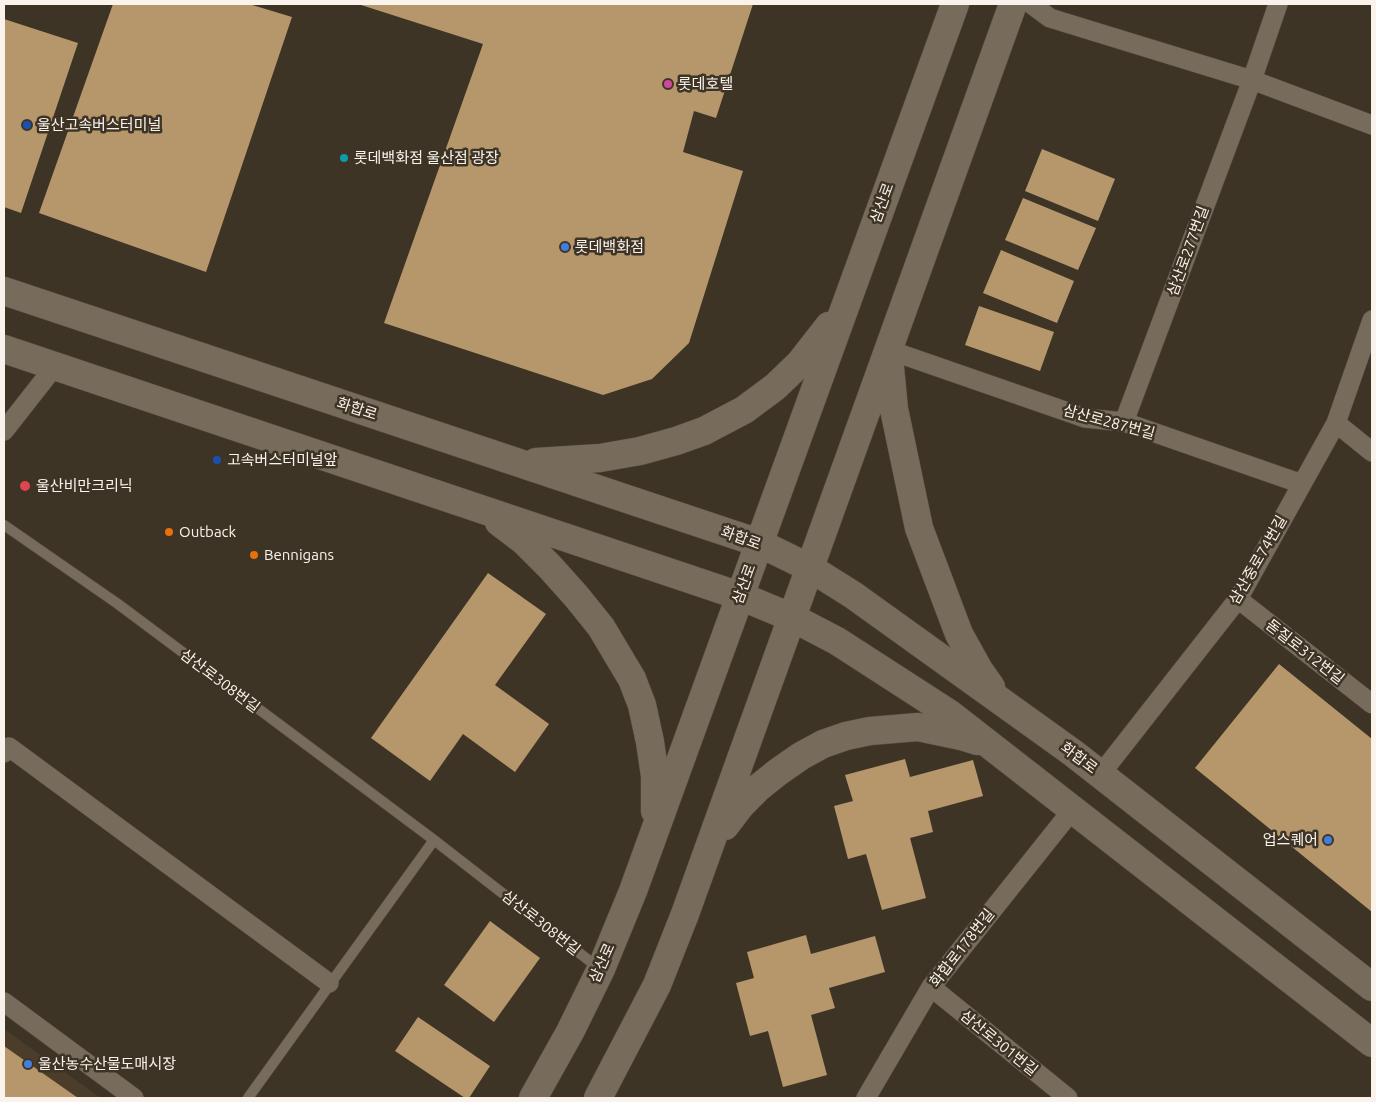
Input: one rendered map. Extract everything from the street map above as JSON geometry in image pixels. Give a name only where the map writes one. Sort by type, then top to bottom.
[{"type":"main road","name":"삼산로","points":[[532,1098],[570,1032],[600,969],[652,841],[954,4]]},
{"type":"main road","points":[[598,1098],[657,985],[710,848],[1014,4]]},
{"type":"main road","name":"화합로","points":[[4,291],[758,543],[810,568],[853,595],[1001,701],[1100,775],[1372,987]]},
{"type":"main road","points":[[516,462],[562,462],[600,458],[676,441],[704,431],[744,410],[775,387],[821,338],[850,293]]},
{"type":"main road","points":[[4,349],[740,596],[793,618],[837,641],[942,709],[1372,1043]]},
{"type":"main road","points":[[889,350],[894,409],[919,528],[959,634],[979,670],[1001,701]]},
{"type":"main road","points":[[472,506],[500,522],[524,541],[550,567],[601,627],[632,678],[642,705],[656,776],[656,807],[652,841]]},
{"type":"main road","points":[[710,848],[741,805],[758,788],[801,756],[823,744],[846,736],[870,731],[918,728],[961,736],[980,742],[999,752]]},
{"type":"street","points":[[1031,4],[1050,18],[1252,80],[1372,125]]},
{"type":"street","name":"삼산로277번길","points":[[1124,422],[1252,80],[1278,4]]},
{"type":"street","name":"삼산중로74번길","points":[[1100,775],[1238,599],[1336,423],[1372,320]]},
{"type":"street","name":"삼산로287번길","points":[[889,350],[1085,418],[1124,422],[1302,484]]},
{"type":"street","points":[[4,431],[55,366]]},
{"type":"street","points":[[1336,423],[1372,452]]},
{"type":"street","name":"돋질로312번길","points":[[1238,599],[1372,704]]},
{"type":"street","points":[[6,750],[329,983]]},
{"type":"street","name":"화합로178번길","points":[[866,1098],[931,987],[1073,809]]},
{"type":"street","name":"삼산로301번길","points":[[931,987],[1068,1098]]},
{"type":"street","points":[[4,1002],[134,1098]]},
{"type":"lane","name":"삼산로308번길","points":[[4,525],[118,604],[434,840],[600,969]]},
{"type":"lane","points":[[248,1098],[329,983],[434,840]]},
{"type":"shaded area","name":"울산농수산물도매시장","points":[[4,1029],[101,1098],[4,1098]]},
{"type":"building","points":[[113,4],[249,4],[292,17],[206,272],[39,213]]},
{"type":"building","name":"롯데백화점","points":[[358,4],[753,4],[716,118],[694,111],[683,152],[743,171],[689,343],[652,379],[603,395],[384,323],[483,44]]},
{"type":"building","name":"울산고속버스터미널","points":[[4,19],[78,43],[21,213],[4,207]]},
{"type":"building","points":[[1042,149],[1115,179],[1098,221],[1025,191]]},
{"type":"building","points":[[1023,198],[1096,228],[1078,270],[1005,240]]},
{"type":"building","points":[[1001,250],[1074,281],[1057,323],[983,293]]},
{"type":"building","points":[[979,306],[1054,332],[1040,371],[965,345]]},
{"type":"building","points":[[488,573],[546,614],[495,685],[549,724],[515,772],[463,734],[430,781],[371,738]]},
{"type":"building","name":"업스퀘어","points":[[1279,664],[1372,739],[1372,912],[1195,768]]},
{"type":"building","points":[[905,759],[910,777],[973,760],[983,796],[928,811],[933,832],[910,838],[926,898],[882,910],[866,854],[848,859],[834,806],[853,801],[845,775]]},
{"type":"building","points":[[490,921],[540,958],[494,1022],[444,985]]},
{"type":"building","points":[[806,935],[811,954],[875,936],[885,972],[829,988],[835,1008],[811,1015],[827,1075],[783,1087],[768,1031],[750,1036],[736,983],[754,978],[747,952]]},
{"type":"building","points":[[418,1017],[490,1066],[469,1098],[465,1098],[395,1051]]},
{"type":"building","points":[[4,1046],[78,1098],[4,1098]]},
{"type":"place","name":"롯데호텔","points":[[668,84]]},
{"type":"place","name":"울산고속버스터미널","points":[[27,125]]},
{"type":"place","name":"롯데백화점 울산점 광장","points":[[344,158]]},
{"type":"place","name":"롯데백화점","points":[[565,247]]},
{"type":"place","name":"고속버스터미널앞","points":[[217,460]]},
{"type":"place","name":"울산비만크리닉","points":[[25,486]]},
{"type":"place","name":"Outback","points":[[169,532]]},
{"type":"place","name":"Bennigans","points":[[254,555]]},
{"type":"place","name":"업스퀘어","points":[[1328,840]]},
{"type":"place","name":"울산농수산물도매시장","points":[[28,1064]]}]
